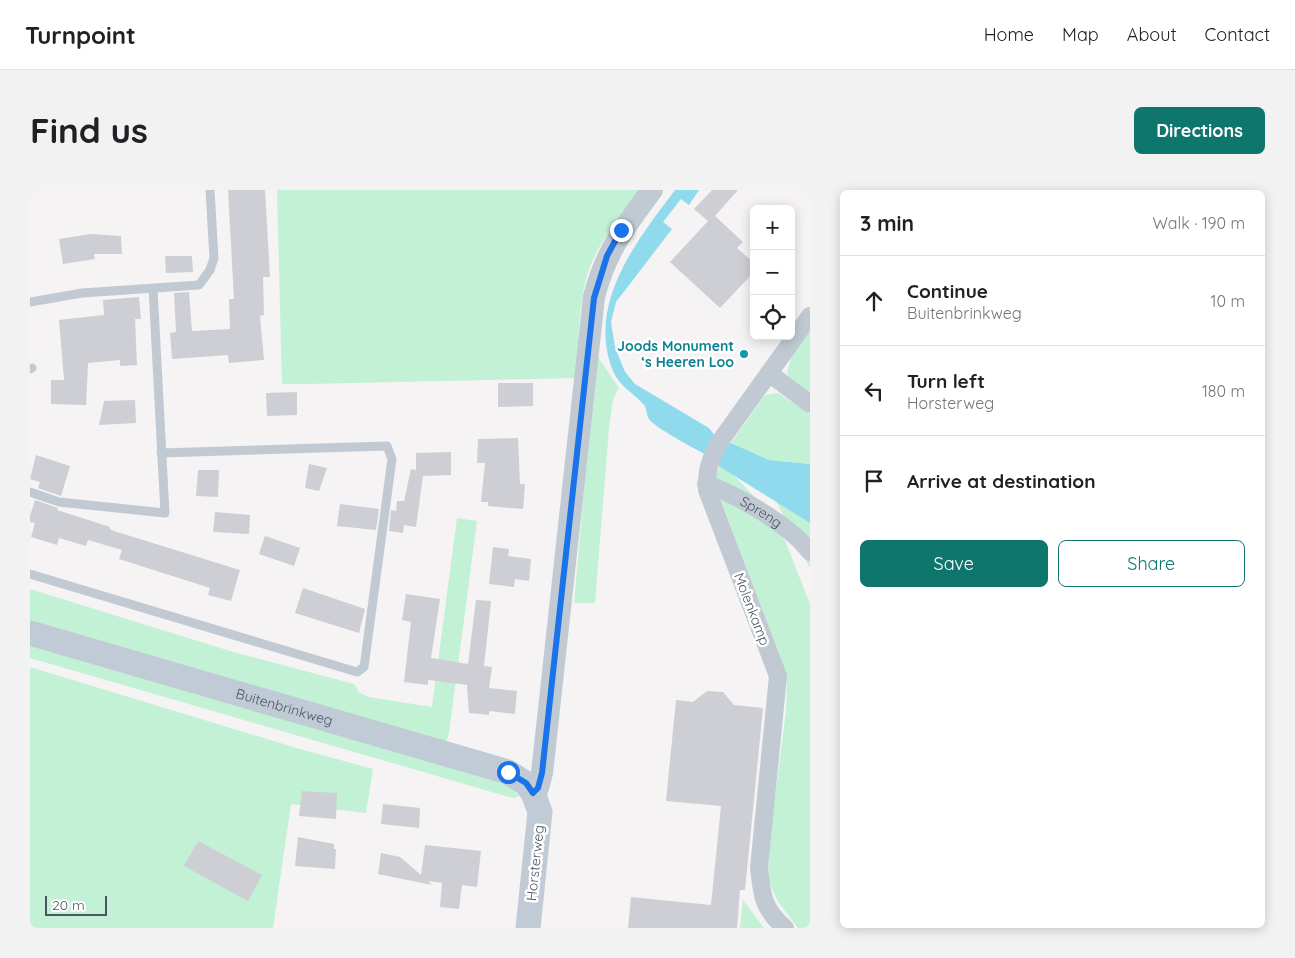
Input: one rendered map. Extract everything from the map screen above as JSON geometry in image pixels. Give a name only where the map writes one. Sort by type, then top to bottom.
[{"type":"main road","name":"Buitenbrinkweg","points":[[30,633],[508,772],[526,783],[533,793]]},
{"type":"main road","name":"Horsterweg","points":[[528,928],[540,812],[533,793]]},
{"type":"street","points":[[533,793],[538,788],[542,773],[594,298],[604,264],[616,239],[652,190]]},
{"type":"street","name":"Molenkamp","points":[[785,928],[773,918],[762,897],[760,868],[778,676],[706,484],[711,457],[721,440],[810,316]]},
{"type":"street","points":[[769,373],[810,404]]},
{"type":"street","name":"Spreng","points":[[706,484],[726,491],[784,528],[804,543],[810,552]]},
{"type":"lane","points":[[30,302],[82,293],[198,285],[210,270],[214,258],[210,190]]},
{"type":"lane","points":[[30,492],[60,502],[165,513],[153,289]]},
{"type":"lane","points":[[30,574],[358,672],[364,667],[392,459],[387,446],[161,453]]},
{"type":"green space","points":[[277,190],[640,190],[601,244],[587,275],[580,319],[576,378],[282,384]]},
{"type":"green space","points":[[810,332],[810,396],[795,385],[787,373],[792,355]]},
{"type":"green space","points":[[596,354],[619,388],[613,399],[609,428],[595,603],[574,603]]},
{"type":"green space","points":[[778,393],[810,414],[810,464],[769,460],[731,443],[765,395]]},
{"type":"green space","points":[[722,463],[772,515],[786,543],[810,604],[810,928],[798,928],[777,900],[768,879],[770,837],[786,711],[787,682],[780,656],[719,493],[716,476]]},
{"type":"green space","points":[[776,501],[810,523],[810,568]]},
{"type":"green space","points":[[457,518],[477,521],[449,733],[445,746],[30,624],[30,589],[230,651],[354,684],[359,692],[368,697],[432,707]]},
{"type":"green space","points":[[30,645],[504,782],[519,796],[513,798],[30,658]]},
{"type":"green space","points":[[30,667],[300,749],[373,769],[366,813],[291,804],[273,928],[30,928]]},
{"type":"green space","points":[[743,900],[764,928],[740,928]]},
{"type":"water","points":[[675,190],[699,190],[689,205],[681,199],[663,222],[672,229],[616,302],[611,322],[615,347],[625,372],[635,384],[709,428],[716,437],[727,444],[731,443],[769,460],[810,464],[810,523],[717,465],[716,460],[680,441],[653,423],[647,415],[644,405],[623,385],[613,371],[606,346],[606,321],[611,297],[620,274],[645,230]]},
{"type":"building","points":[[228,190],[265,190],[270,277],[263,277],[264,315],[260,316],[264,360],[229,363],[228,355],[172,359],[170,333],[176,332],[174,293],[189,292],[192,331],[230,329],[229,299],[234,299]]},
{"type":"building","points":[[712,190],[738,190],[715,216],[743,242],[737,248],[750,259],[750,276],[720,308],[670,262],[708,221],[694,209]]},
{"type":"building","points":[[91,234],[121,236],[122,254],[94,254],[95,259],[63,264],[59,239]]},
{"type":"building","points":[[165,256],[192,256],[193,272],[166,273]]},
{"type":"building","points":[[139,297],[141,319],[135,319],[137,365],[120,366],[120,360],[88,363],[86,405],[51,404],[51,380],[64,380],[59,320],[104,315],[103,300]]},
{"type":"building","points":[[498,383],[533,383],[533,406],[498,407]]},
{"type":"building","points":[[297,392],[297,415],[267,416],[266,393]]},
{"type":"building","points":[[135,400],[136,423],[99,425],[104,401]]},
{"type":"building","points":[[518,438],[520,484],[525,484],[523,509],[488,506],[488,502],[481,502],[485,463],[477,463],[478,439]]},
{"type":"building","points":[[451,452],[451,475],[423,476],[416,527],[404,525],[403,533],[389,531],[391,510],[396,511],[397,501],[404,501],[411,469],[416,470],[416,453]]},
{"type":"building","points":[[36,455],[70,466],[61,496],[38,488],[40,482],[30,479]]},
{"type":"building","points":[[309,464],[327,468],[319,491],[305,488]]},
{"type":"building","points":[[198,470],[219,470],[218,497],[196,496]]},
{"type":"building","points":[[35,500],[58,508],[57,510],[110,527],[114,531],[240,570],[231,601],[208,595],[210,588],[119,559],[122,550],[88,540],[86,546],[59,538],[57,545],[31,537],[35,523],[30,522],[30,516]]},
{"type":"building","points":[[340,504],[379,509],[376,530],[337,526]]},
{"type":"building","points":[[215,512],[250,515],[249,534],[213,532]]},
{"type":"building","points":[[265,536],[300,548],[294,566],[259,554]]},
{"type":"building","points":[[493,547],[509,549],[508,556],[531,559],[529,581],[515,579],[514,587],[489,584]]},
{"type":"building","points":[[303,588],[365,609],[359,633],[295,613]]},
{"type":"building","points":[[406,594],[440,599],[431,658],[468,664],[476,600],[491,601],[484,666],[492,667],[489,688],[517,691],[515,714],[489,711],[489,715],[469,713],[467,685],[428,680],[428,685],[404,682],[411,622],[402,620]]},
{"type":"building","points":[[707,691],[723,692],[734,705],[763,708],[745,890],[740,890],[737,928],[628,928],[631,897],[711,905],[721,806],[666,801],[676,700],[693,702]]},
{"type":"building","points":[[302,791],[337,793],[336,819],[299,816]]},
{"type":"building","points":[[383,804],[420,808],[419,828],[381,824]]},
{"type":"building","points":[[298,837],[334,844],[334,849],[336,849],[335,869],[295,866]]},
{"type":"building","points":[[198,841],[262,875],[248,901],[184,866]]},
{"type":"building","points":[[425,845],[481,851],[477,887],[462,885],[459,909],[440,907],[442,883],[428,881],[432,885],[378,874],[381,853],[400,857],[421,875]]},
{"type":"place","name":"Joods Monument ‘s Heeren Loo","points":[[744,354]]},
{"type":"route","points":[[508,772],[526,783],[533,793],[538,788],[542,773],[560,624],[594,298],[607,256],[621,230]]}]
